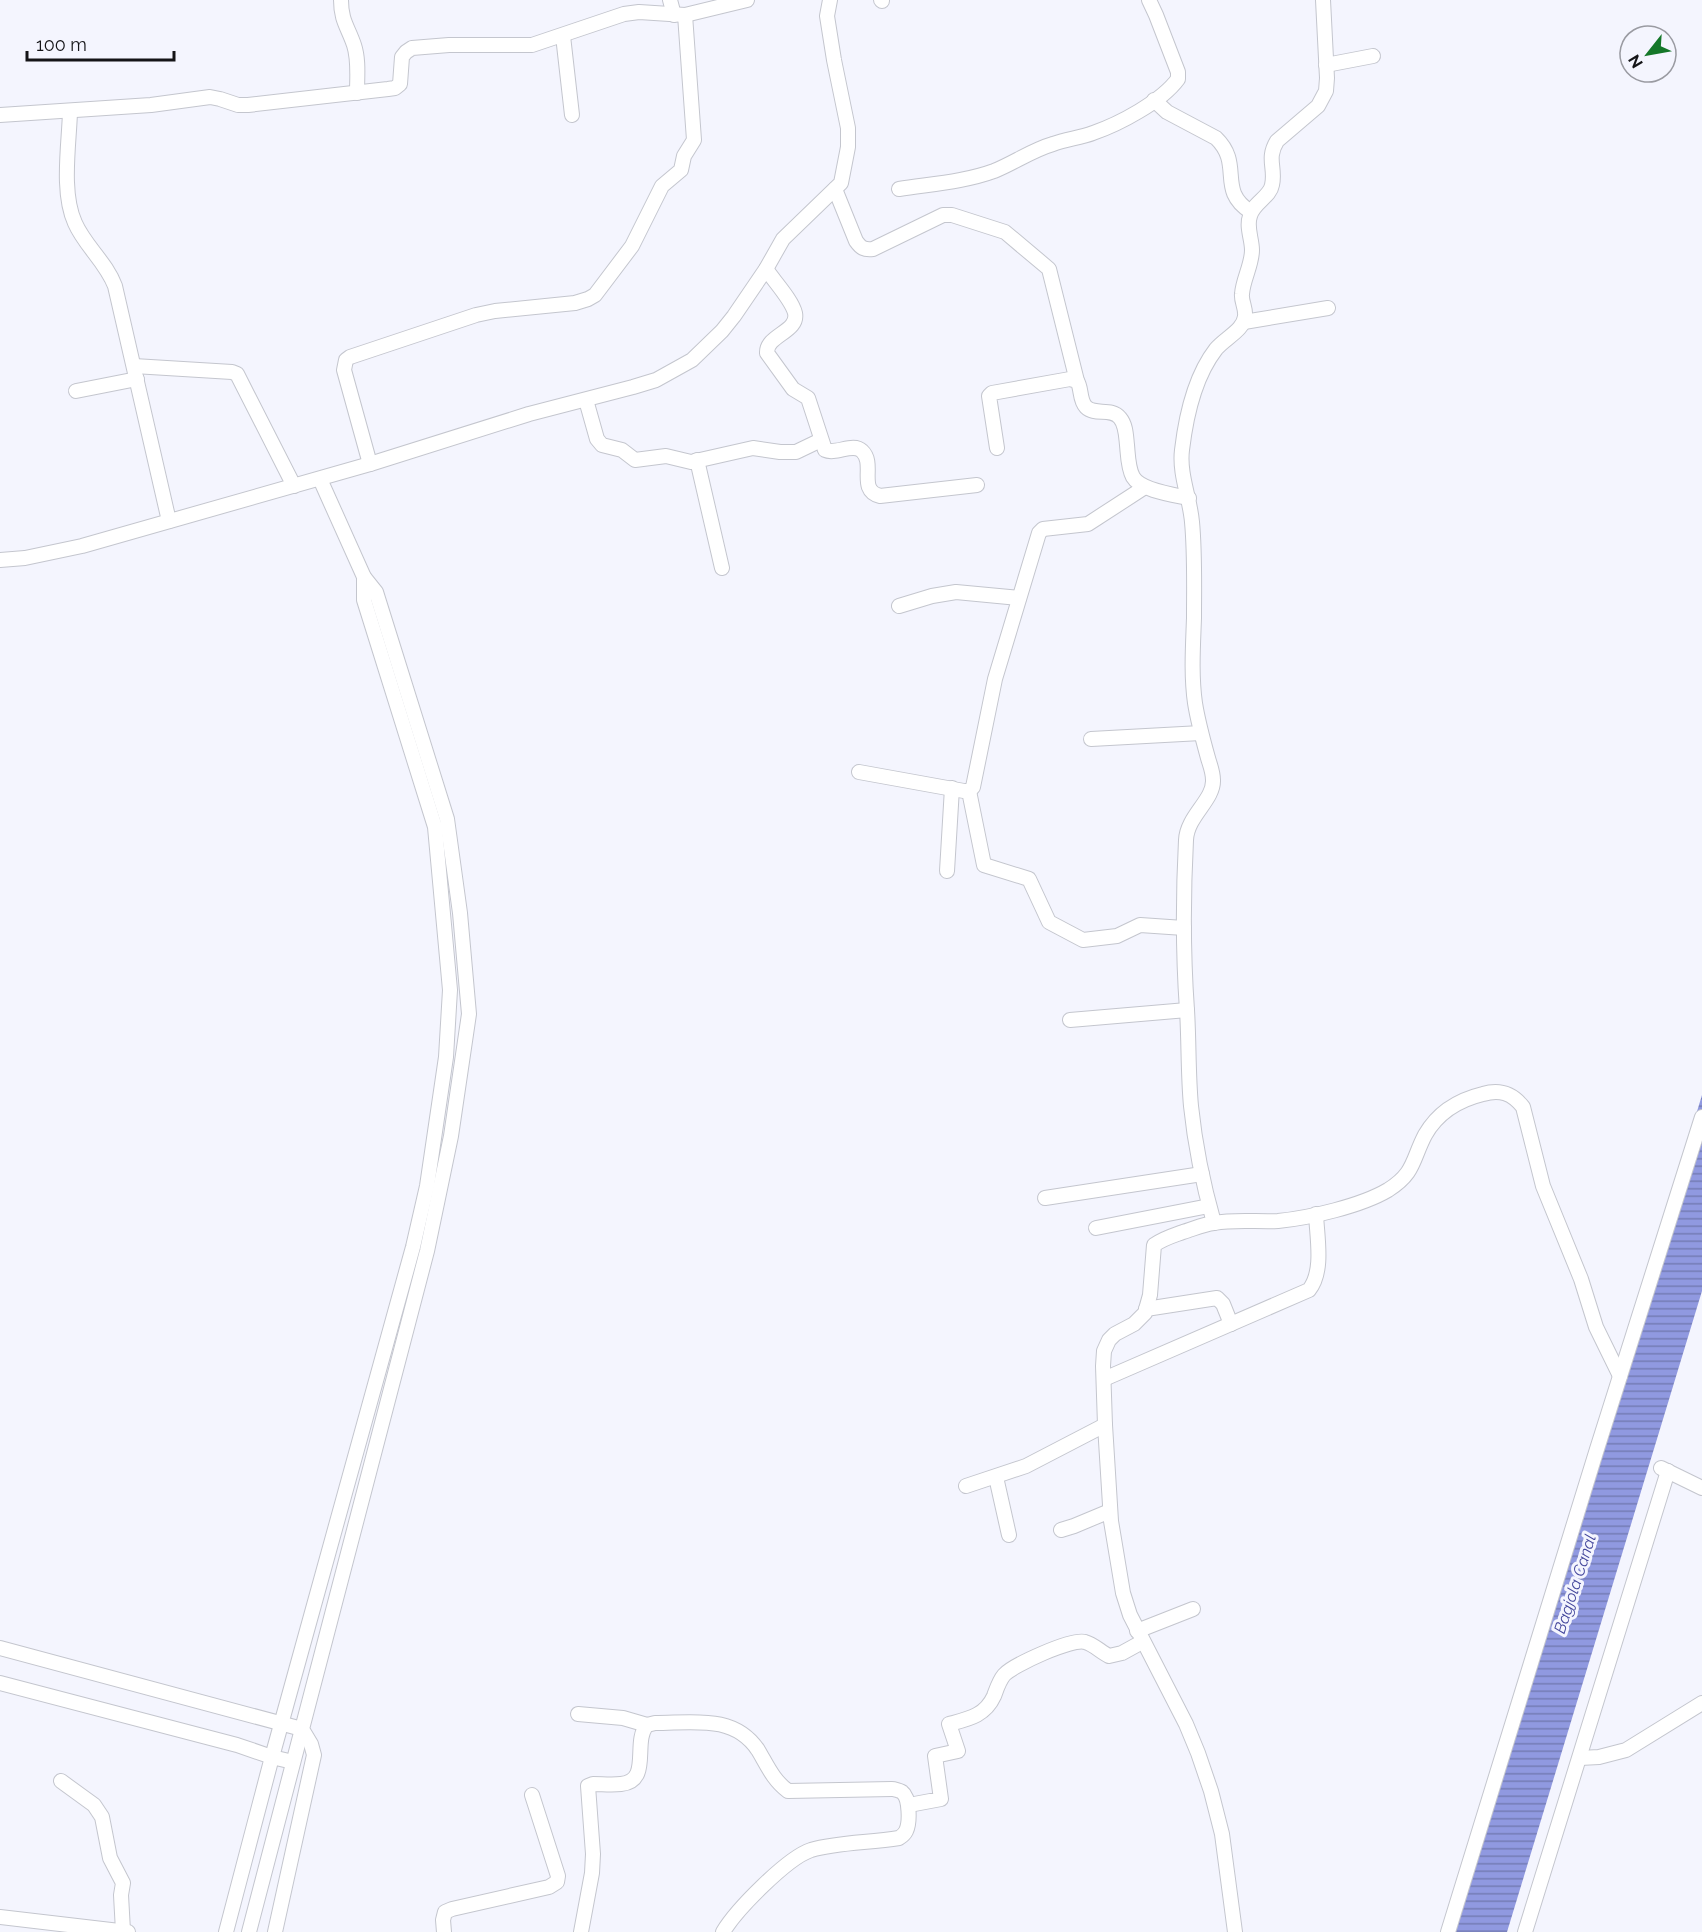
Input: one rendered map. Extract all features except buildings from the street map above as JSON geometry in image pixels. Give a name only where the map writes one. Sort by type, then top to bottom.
[{"type":"street","points":[[341,0],[343,21],[356,52],[357,93]]},
{"type":"street","points":[[370,464],[344,370],[346,360],[476,315],[575,303],[588,299],[602,288],[632,246],[658,191],[664,182],[681,170],[684,156],[694,140],[680,15],[670,0]]},
{"type":"street","points":[[0,115],[151,105],[210,97],[238,105],[248,105],[395,88],[400,84],[402,57],[412,48],[449,45],[532,45],[624,14],[639,12],[680,15],[747,0]]},
{"type":"street","points":[[0,572],[7,560],[82,546],[320,479],[529,414],[656,380],[692,360],[722,331],[766,270],[783,239],[841,183],[845,167],[848,128],[827,15],[830,0]]},
{"type":"street","points":[[899,189],[962,179],[994,171],[1052,144],[1106,128],[1154,100],[1174,84],[1178,79],[1178,72],[1149,0]]},
{"type":"street","points":[[1214,1222],[1202,1174],[1191,1105],[1184,988],[1186,836],[1194,816],[1210,794],[1213,784],[1201,733],[1193,683],[1192,521],[1184,479],[1182,452],[1194,396],[1210,358],[1218,346],[1244,322],[1246,313],[1242,292],[1252,249],[1248,219],[1251,212],[1270,191],[1273,183],[1270,161],[1273,148],[1277,141],[1318,106],[1326,91],[1323,0]]},
{"type":"street","points":[[563,36],[572,115]]},
{"type":"street","points":[[1326,65],[1372,57]]},
{"type":"street","points":[[1154,100],[1167,112],[1216,138],[1222,144],[1229,159],[1233,195],[1241,206],[1251,212]]},
{"type":"street","points":[[70,111],[67,183],[70,209],[81,235],[105,265],[120,301],[169,521]]},
{"type":"street","points":[[836,189],[856,241],[865,250],[873,249],[943,215],[952,215],[1005,232],[1049,269],[1084,404],[1090,410],[1112,412],[1122,421],[1133,477],[1145,487],[1189,498]]},
{"type":"street","points":[[766,270],[792,305],[795,314],[795,321],[769,344],[767,353],[793,389],[808,398],[825,450],[830,452],[854,448],[863,452],[867,458],[869,488],[874,494],[880,496],[977,485]]},
{"type":"street","points":[[1244,322],[1328,308]]},
{"type":"street","points":[[76,391],[136,373],[232,372],[237,374],[294,486]]},
{"type":"street","points":[[997,448],[989,396],[992,393],[1070,379],[1077,381]]},
{"type":"street","points":[[586,400],[595,433],[602,445],[622,450],[635,460],[666,456],[691,462],[753,448],[787,453],[796,452],[821,440]]},
{"type":"street","points":[[697,460],[722,568]]},
{"type":"street","points":[[249,1932],[427,1251],[451,1137],[469,1014],[460,913],[447,819],[376,592],[364,578],[320,479]]},
{"type":"street","points":[[969,791],[973,787],[994,679],[1039,533],[1043,529],[1088,524],[1145,487]]},
{"type":"street","points":[[226,1932],[412,1246],[427,1186],[446,1057],[450,990],[435,827],[364,600],[364,578]]},
{"type":"street","points":[[899,606],[932,596],[956,592],[1019,598]]},
{"type":"street","points":[[1091,740],[1201,733]]},
{"type":"street","points":[[859,772],[969,791]]},
{"type":"street","points":[[947,871],[952,788]]},
{"type":"street","points":[[969,791],[984,865],[1029,879],[1049,922],[1083,940],[1117,936],[1140,925],[1184,928]]},
{"type":"street","points":[[1070,1020],[1187,1010]]},
{"type":"street","points":[[1235,1932],[1222,1834],[1211,1791],[1186,1725],[1140,1637],[1123,1593],[1110,1511],[1104,1350],[1115,1334],[1134,1323],[1145,1313],[1150,1295],[1154,1245],[1166,1237],[1214,1222],[1278,1221],[1316,1214],[1379,1195],[1401,1181],[1410,1171],[1425,1135],[1444,1110],[1472,1096],[1489,1092],[1505,1093],[1515,1098],[1527,1119],[1531,1146],[1543,1186],[1581,1279],[1596,1327],[1620,1376]]},
{"type":"street","points":[[1448,1932],[1702,1117]]},
{"type":"street","points":[[1044,1198],[1202,1174]]},
{"type":"street","points":[[1096,1228],[1209,1206]]},
{"type":"street","points":[[1104,1379],[1309,1290],[1315,1281],[1317,1269],[1316,1214]]},
{"type":"street","points":[[1146,1309],[1217,1298],[1223,1304],[1231,1324]]},
{"type":"street","points":[[966,1486],[1026,1466],[1105,1425]]},
{"type":"street","points":[[1526,1932],[1665,1470],[1702,1488]]},
{"type":"street","points":[[996,1477],[1009,1535]]},
{"type":"street","points":[[1060,1530],[1110,1511]]},
{"type":"street","points":[[909,1805],[941,1799],[935,1756],[958,1751],[949,1724],[970,1719],[986,1708],[1002,1677],[1009,1669],[1068,1644],[1085,1642],[1109,1656],[1122,1653],[1140,1637],[1192,1609]]},
{"type":"street","points":[[0,1648],[302,1730],[311,1744],[314,1755],[275,1932]]},
{"type":"street","points":[[0,1683],[237,1745],[293,1762]]},
{"type":"street","points":[[1580,1758],[1599,1757],[1626,1750],[1702,1703]]},
{"type":"street","points":[[578,1714],[623,1718],[647,1725],[715,1722],[741,1731],[750,1740],[779,1785],[788,1791],[892,1789],[902,1791],[907,1798],[909,1805],[905,1834],[890,1840],[818,1848],[800,1855],[743,1905],[723,1932]]},
{"type":"street","points":[[581,1932],[593,1864],[588,1786],[593,1784],[624,1785],[636,1776],[640,1769],[640,1736],[647,1725]]},
{"type":"street","points":[[61,1781],[94,1805],[102,1817],[110,1858],[123,1883],[121,1895],[123,1931]]},
{"type":"street","points":[[444,1932],[446,1912],[452,1909],[549,1887],[557,1881],[558,1876],[532,1795]]},
{"type":"street","points":[[0,1917],[128,1932]]},
{"type":"water","name":"Bagjola Canal","points":[[1702,1095],[1702,1291],[1507,1932],[1448,1932]]}]
